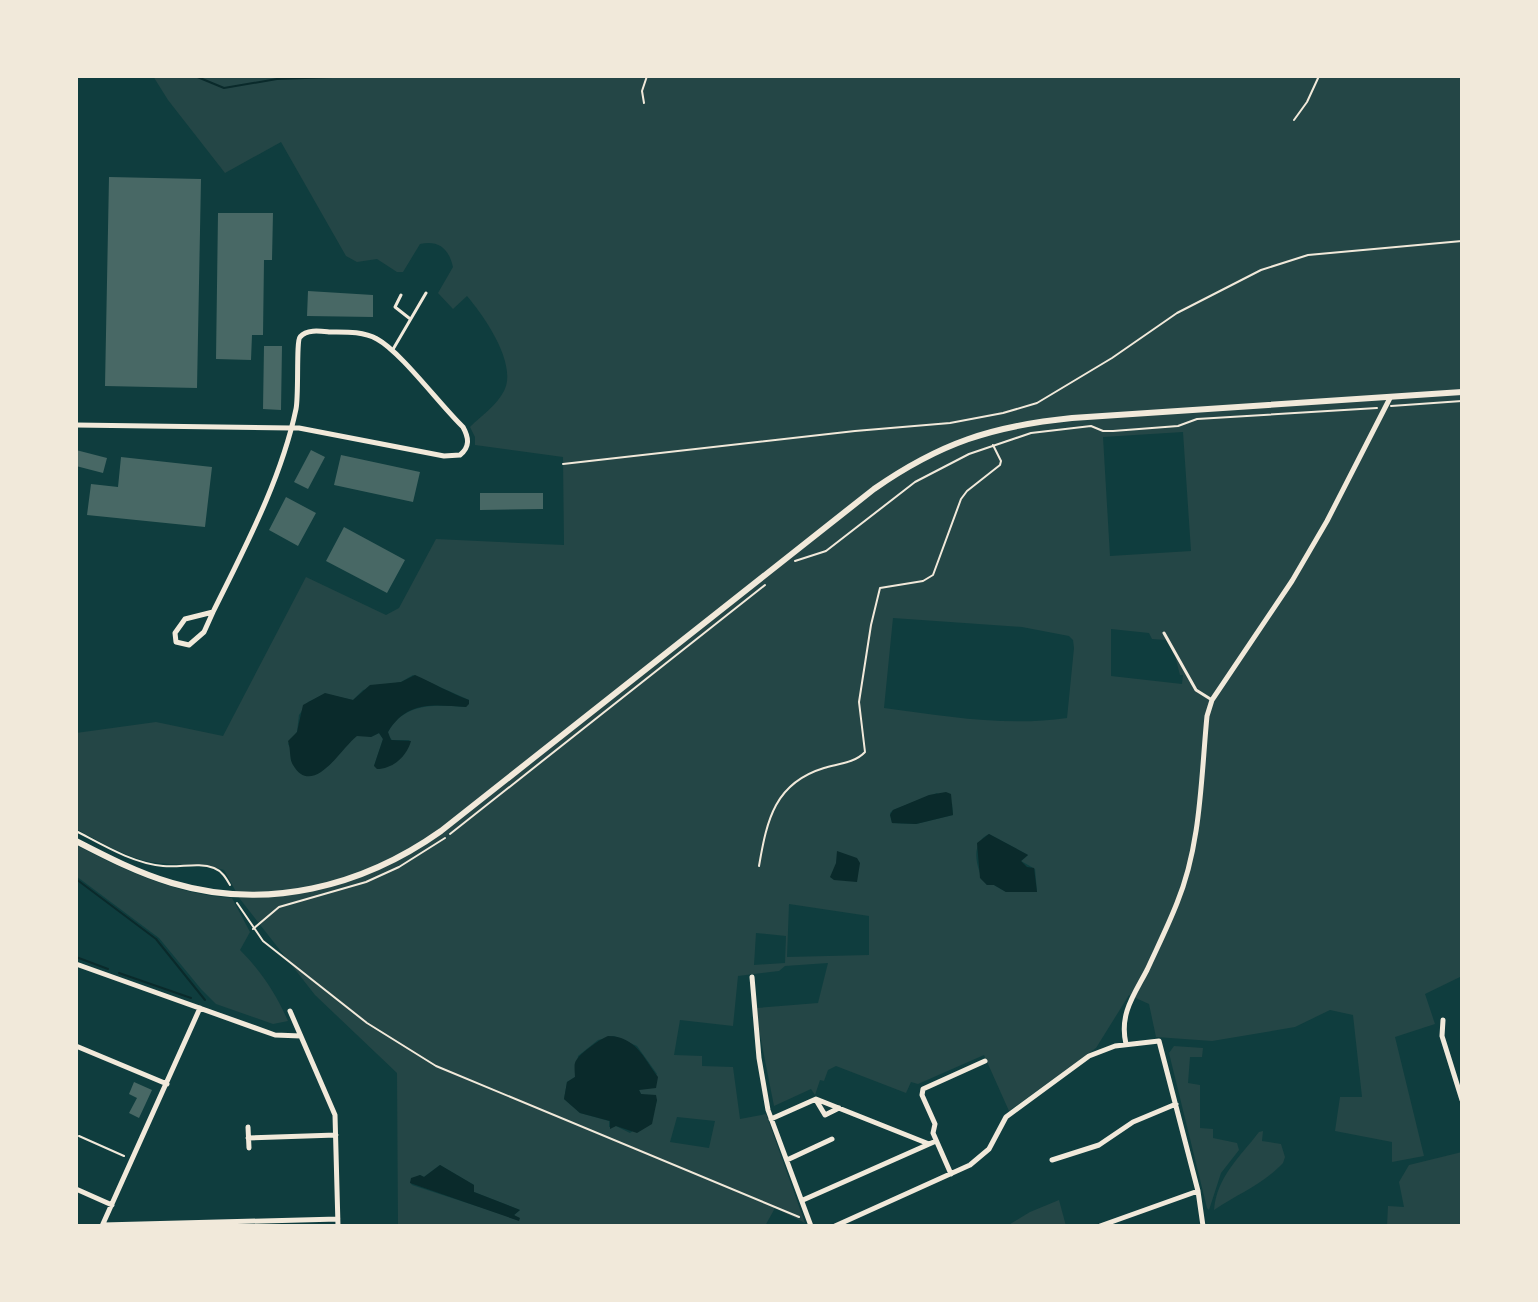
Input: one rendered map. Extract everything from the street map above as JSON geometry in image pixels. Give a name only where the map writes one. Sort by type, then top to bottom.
[{"type":"street","points":[[76,425],[291,428],[452,456],[464,452],[468,442],[463,427],[379,340],[352,332],[308,332],[302,335],[297,343],[300,387],[291,428],[274,481],[213,612],[197,639],[189,645],[176,642],[175,633],[185,619],[213,612]]},
{"type":"street","points":[[76,841],[144,874],[193,888],[230,890],[237,898],[323,887],[368,873],[412,850],[469,809],[874,489],[911,464],[948,445],[996,430],[1057,420],[1462,392]]},
{"type":"street","points":[[1126,1044],[1123,1026],[1128,1004],[1168,924],[1185,881],[1194,839],[1207,716],[1212,700],[1299,569],[1390,398]]},
{"type":"street","points":[[76,964],[275,1035],[301,1036]]},
{"type":"street","points":[[752,977],[759,1058],[771,1119],[809,1222]]},
{"type":"street","points":[[200,1008],[103,1225],[338,1222],[333,1107],[290,1011]]},
{"type":"street","points":[[1443,1020],[1442,1036],[1462,1100]]},
{"type":"street","points":[[835,1226],[951,1174],[982,1156],[1006,1117],[1089,1056],[1126,1044],[1159,1041],[1198,1191],[1203,1226]]},
{"type":"street","points":[[76,1046],[167,1084]]},
{"type":"street","points":[[951,1174],[933,1133],[935,1124],[922,1095],[923,1089],[985,1061]]},
{"type":"street","points":[[771,1119],[816,1099],[929,1144]]},
{"type":"street","points":[[816,1099],[825,1115],[839,1108]]},
{"type":"street","points":[[1052,1160],[1099,1145],[1133,1122],[1176,1104]]},
{"type":"street","points":[[248,1127],[249,1148]]},
{"type":"street","points":[[248,1138],[336,1135]]},
{"type":"street","points":[[787,1160],[832,1139]]},
{"type":"street","points":[[803,1200],[936,1141]]},
{"type":"street","points":[[76,1189],[112,1205]]},
{"type":"street","points":[[1100,1226],[1198,1191]]},
{"type":"lane","points":[[392,351],[426,293]]},
{"type":"lane","points":[[401,295],[395,309],[410,318]]},
{"type":"lane","points":[[1164,633],[1196,690],[1212,700]]},
{"type":"path","points":[[644,103],[642,91],[647,76]]},
{"type":"path","points":[[1294,120],[1307,102],[1319,76]]},
{"type":"path","points":[[563,464],[950,423],[1013,411],[1037,403],[1112,358],[1177,313],[1261,270],[1308,255],[1462,241]]},
{"type":"path","points":[[793,562],[826,551],[915,482],[952,461],[1031,433],[1091,426],[1113,431],[1178,426],[1197,419],[1462,401]]},
{"type":"path","points":[[759,866],[774,807],[785,790],[796,779],[857,759],[865,752],[859,702],[880,588],[923,581],[933,575],[961,499],[1000,465],[993,444]]},
{"type":"path","points":[[253,929],[279,907],[366,882],[436,844],[764,586]]},
{"type":"path","points":[[76,831],[146,863],[216,868],[226,877],[230,890]]},
{"type":"path","points":[[237,898],[263,941],[343,1006],[436,1066],[809,1222]]},
{"type":"path","points":[[79,1136],[133,1160]]},
{"type":"shaded area","points":[[153,76],[1462,76],[1462,976],[1425,994],[1435,1024],[1395,1037],[1424,1156],[1392,1162],[1392,1142],[1335,1131],[1340,1097],[1362,1097],[1353,1015],[1330,1010],[1295,1027],[1212,1041],[1156,1037],[1149,1004],[1129,995],[1096,1048],[1009,1111],[984,1055],[918,1084],[911,1082],[906,1093],[836,1066],[828,1070],[824,1081],[820,1080],[815,1095],[811,1089],[774,1106],[757,1008],[818,1003],[828,963],[785,966],[779,971],[738,976],[733,1026],[680,1020],[674,1055],[702,1056],[702,1066],[733,1067],[740,1119],[766,1114],[805,1223],[775,1208],[765,1226],[398,1226],[397,1073],[315,995],[240,899],[224,870],[141,860],[76,829],[76,733],[156,722],[223,736],[306,577],[386,615],[399,608],[436,539],[564,545],[563,457],[475,445],[470,427],[501,396],[507,380],[507,368],[490,328],[467,296],[453,309],[438,293],[453,267],[442,247],[433,243],[420,244],[403,272],[397,272],[377,259],[357,262],[346,256],[281,142],[225,173]],"holes":[[[1183,432],[1191,551],[1110,556],[1103,437]],[[893,618],[1022,627],[1069,636],[1073,640],[1067,718],[999,721],[884,708]],[[1111,629],[1149,633],[1152,639],[1166,640],[1175,656],[1180,675],[1183,675],[1182,684],[1111,676]],[[413,675],[469,700],[466,707],[432,706],[402,716],[387,734],[392,740],[410,740],[374,766],[383,739],[379,733],[371,737],[360,734],[291,761],[288,744],[297,732],[299,715],[308,702],[325,694],[353,700],[363,690],[401,682]],[[937,793],[952,804],[953,815],[916,824],[892,823],[890,813],[893,810]],[[989,834],[1028,855],[1021,861],[1035,869],[1037,892],[1006,892],[994,885],[987,885],[980,872],[977,850]],[[789,904],[869,916],[869,955],[787,957]],[[756,933],[786,936],[785,963],[754,965]],[[614,1036],[637,1046],[657,1074],[639,1090],[641,1094],[657,1100],[652,1117],[630,1133],[616,1126],[609,1127],[609,1121],[580,1113],[564,1099],[567,1082],[575,1077],[578,1056],[598,1040]],[[677,1117],[715,1121],[709,1148],[670,1142]],[[440,1165],[474,1185],[474,1192],[520,1210],[514,1215],[519,1220],[412,1185],[410,1182],[420,1175],[424,1177]]]},
{"type":"shaded area","points":[[415,675],[469,700],[469,704],[466,707],[422,707],[404,714],[388,732],[391,740],[411,741],[403,756],[388,767],[377,769],[374,766],[383,739],[379,733],[371,737],[357,736],[318,774],[301,774],[293,765],[288,741],[297,732],[303,705],[325,693],[353,700],[370,685],[401,682]]},
{"type":"shaded area","points":[[951,794],[953,815],[916,824],[892,823],[890,815],[893,810],[929,795]]},
{"type":"shaded area","points":[[989,834],[1028,855],[1021,861],[1027,867],[1034,868],[1037,892],[1006,892],[994,885],[987,885],[980,878],[977,843]]},
{"type":"shaded area","points":[[76,845],[151,880],[191,892],[232,898],[250,932],[240,950],[268,984],[288,1021],[273,1024],[216,1004],[159,938],[76,876]]},
{"type":"shaded area","points":[[837,851],[857,858],[860,863],[857,882],[830,877]]},
{"type":"shaded area","points":[[608,1036],[632,1044],[658,1077],[656,1088],[639,1090],[641,1094],[656,1095],[657,1100],[652,1124],[637,1133],[616,1126],[610,1129],[610,1121],[580,1113],[564,1099],[567,1082],[575,1077],[577,1060]]},
{"type":"shaded area","points":[[1174,1046],[1203,1048],[1202,1057],[1190,1057],[1188,1083],[1200,1085],[1200,1128],[1213,1129],[1213,1138],[1237,1143],[1239,1150],[1221,1173],[1209,1210],[1169,1053]]},
{"type":"shaded area","points":[[1263,1131],[1262,1141],[1281,1144],[1285,1157],[1283,1163],[1259,1183],[1214,1210],[1225,1177],[1259,1132]]},
{"type":"shaded area","points":[[1462,1152],[1462,1226],[1387,1226],[1388,1206],[1404,1207],[1399,1182],[1409,1165]]},
{"type":"shaded area","points":[[440,1165],[474,1185],[474,1192],[520,1210],[514,1215],[520,1218],[519,1221],[410,1183],[411,1178],[424,1177]]},
{"type":"shaded area","points":[[1059,1200],[1066,1226],[1007,1226],[1030,1212]]},
{"type":"building","points":[[109,177],[201,179],[197,388],[105,386]]},
{"type":"building","points":[[218,213],[273,213],[272,260],[264,260],[263,335],[252,335],[251,360],[216,359]]},
{"type":"building","points":[[308,291],[373,295],[373,317],[307,316]]},
{"type":"building","points":[[264,346],[282,346],[281,410],[263,409]]},
{"type":"building","points":[[76,450],[107,458],[103,473],[76,466]]},
{"type":"building","points":[[311,450],[325,457],[308,489],[294,482]]},
{"type":"building","points":[[341,455],[420,472],[413,502],[334,485]]},
{"type":"building","points":[[121,457],[212,467],[205,527],[87,515],[91,484],[118,487]]},
{"type":"building","points":[[480,493],[543,493],[543,509],[480,510]]},
{"type":"building","points":[[286,497],[316,513],[298,546],[269,530]]},
{"type":"building","points":[[344,527],[405,560],[387,593],[326,561]]},
{"type":"building","points":[[134,1082],[152,1090],[139,1118],[129,1113],[137,1098],[129,1094]]},
{"type":"waterway","points":[[195,76],[224,88],[277,79],[360,76]]},
{"type":"waterway","points":[[76,879],[156,939],[205,1000]]},
{"type":"waterway","points":[[76,957],[108,969]]},
{"type":"waterway","points":[[119,973],[191,998]]}]
